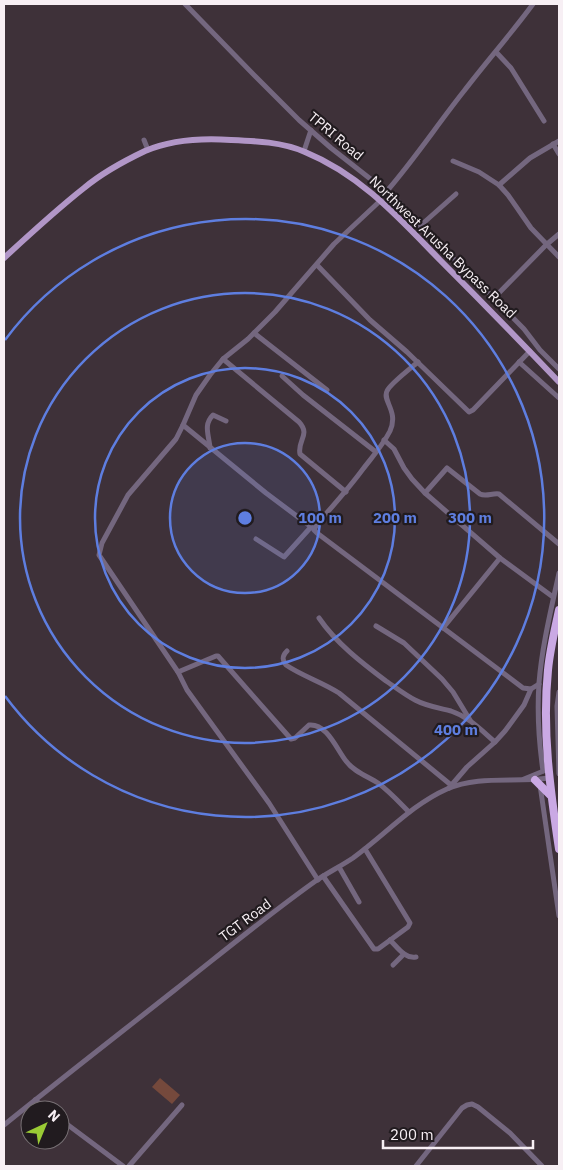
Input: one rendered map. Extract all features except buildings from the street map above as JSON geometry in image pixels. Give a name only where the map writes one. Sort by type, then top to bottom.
[{"type":"highway","points":[[559,610],[548,669],[546,720],[546,770],[549,778],[559,849]]},
{"type":"highway","points":[[537,782],[550,795]]},
{"type":"main road","name":"Northwest Arusha Bypass Road","points":[[4,258],[84,187],[115,166],[148,150],[182,141],[215,139],[282,145],[304,152],[337,168],[381,200],[559,382]]},
{"type":"street","name":"TPRI Road","points":[[185,4],[254,76],[311,130],[396,199],[420,226],[524,329],[540,350],[559,369]]},
{"type":"street","points":[[386,192],[533,4]]},
{"type":"street","points":[[496,52],[511,68],[544,121]]},
{"type":"street","points":[[304,152],[311,130]]},
{"type":"street","points":[[144,140],[148,150]]},
{"type":"street","points":[[499,185],[530,158],[559,141]]},
{"type":"street","points":[[553,144],[559,154]]},
{"type":"street","points":[[453,161],[479,172],[499,185],[531,228],[559,257]]},
{"type":"street","points":[[420,226],[456,194]]},
{"type":"street","points":[[365,849],[410,923],[408,927],[378,949],[374,949],[320,878],[187,690],[178,672],[99,555],[102,543],[128,495],[176,438],[196,395],[210,375],[223,359],[254,333],[290,296],[346,232],[381,200]]},
{"type":"street","points":[[494,298],[559,234]]},
{"type":"street","points":[[316,265],[370,320],[418,362],[469,412],[530,351]]},
{"type":"street","points":[[254,333],[327,390]]},
{"type":"street","points":[[223,359],[303,426],[304,436],[300,445],[300,454],[346,492]]},
{"type":"street","points":[[256,539],[284,558],[317,524],[346,492],[384,440],[393,421],[392,410],[386,393],[391,385],[418,362]]},
{"type":"street","points":[[519,362],[559,398]]},
{"type":"street","points":[[282,376],[303,395],[376,452]]},
{"type":"street","points":[[210,448],[206,428],[210,418],[213,415],[226,421]]},
{"type":"street","points":[[183,425],[324,539],[523,688],[531,689]]},
{"type":"street","points":[[384,440],[394,448],[404,468],[425,493],[500,558],[554,598]]},
{"type":"street","points":[[425,493],[448,468],[480,494],[484,496],[496,494],[502,496],[559,544]]},
{"type":"street","points":[[443,628],[500,558]]},
{"type":"street","points":[[521,780],[546,770],[540,750],[539,684],[546,631],[559,573]]},
{"type":"street","points":[[319,618],[340,643],[402,692],[416,701],[451,712],[470,721],[495,742]]},
{"type":"street","points":[[376,626],[404,643],[442,679],[453,692],[470,721]]},
{"type":"street","points":[[287,651],[283,654],[286,664],[339,693],[450,787],[467,767],[495,742],[524,705],[531,689],[539,684]]},
{"type":"street","points":[[178,672],[218,656],[291,738],[295,738],[309,726],[316,726],[334,740],[344,760],[350,766],[378,783],[409,812]]},
{"type":"street","points":[[559,692],[559,774]]},
{"type":"street","name":"TGT Road","points":[[35,1100],[255,926],[320,878],[365,849],[409,812],[428,799],[450,787],[476,782],[494,780],[537,782],[549,778]]},
{"type":"street","points":[[537,782],[559,916]]},
{"type":"street","points":[[339,867],[359,902]]},
{"type":"street","points":[[390,940],[410,958],[416,957]]},
{"type":"street","points":[[393,965],[404,954]]},
{"type":"street","points":[[416,1166],[462,1108],[472,1104],[510,1133],[542,1166]]},
{"type":"street","points":[[128,1166],[182,1105]]},
{"type":"street","name":"TGT Road","points":[[4,1125],[20,1112]]},
{"type":"street","points":[[70,1127],[122,1166]]},
{"type":"shaded area","points":[[160,1078],[180,1095],[172,1104],[152,1087]]}]
